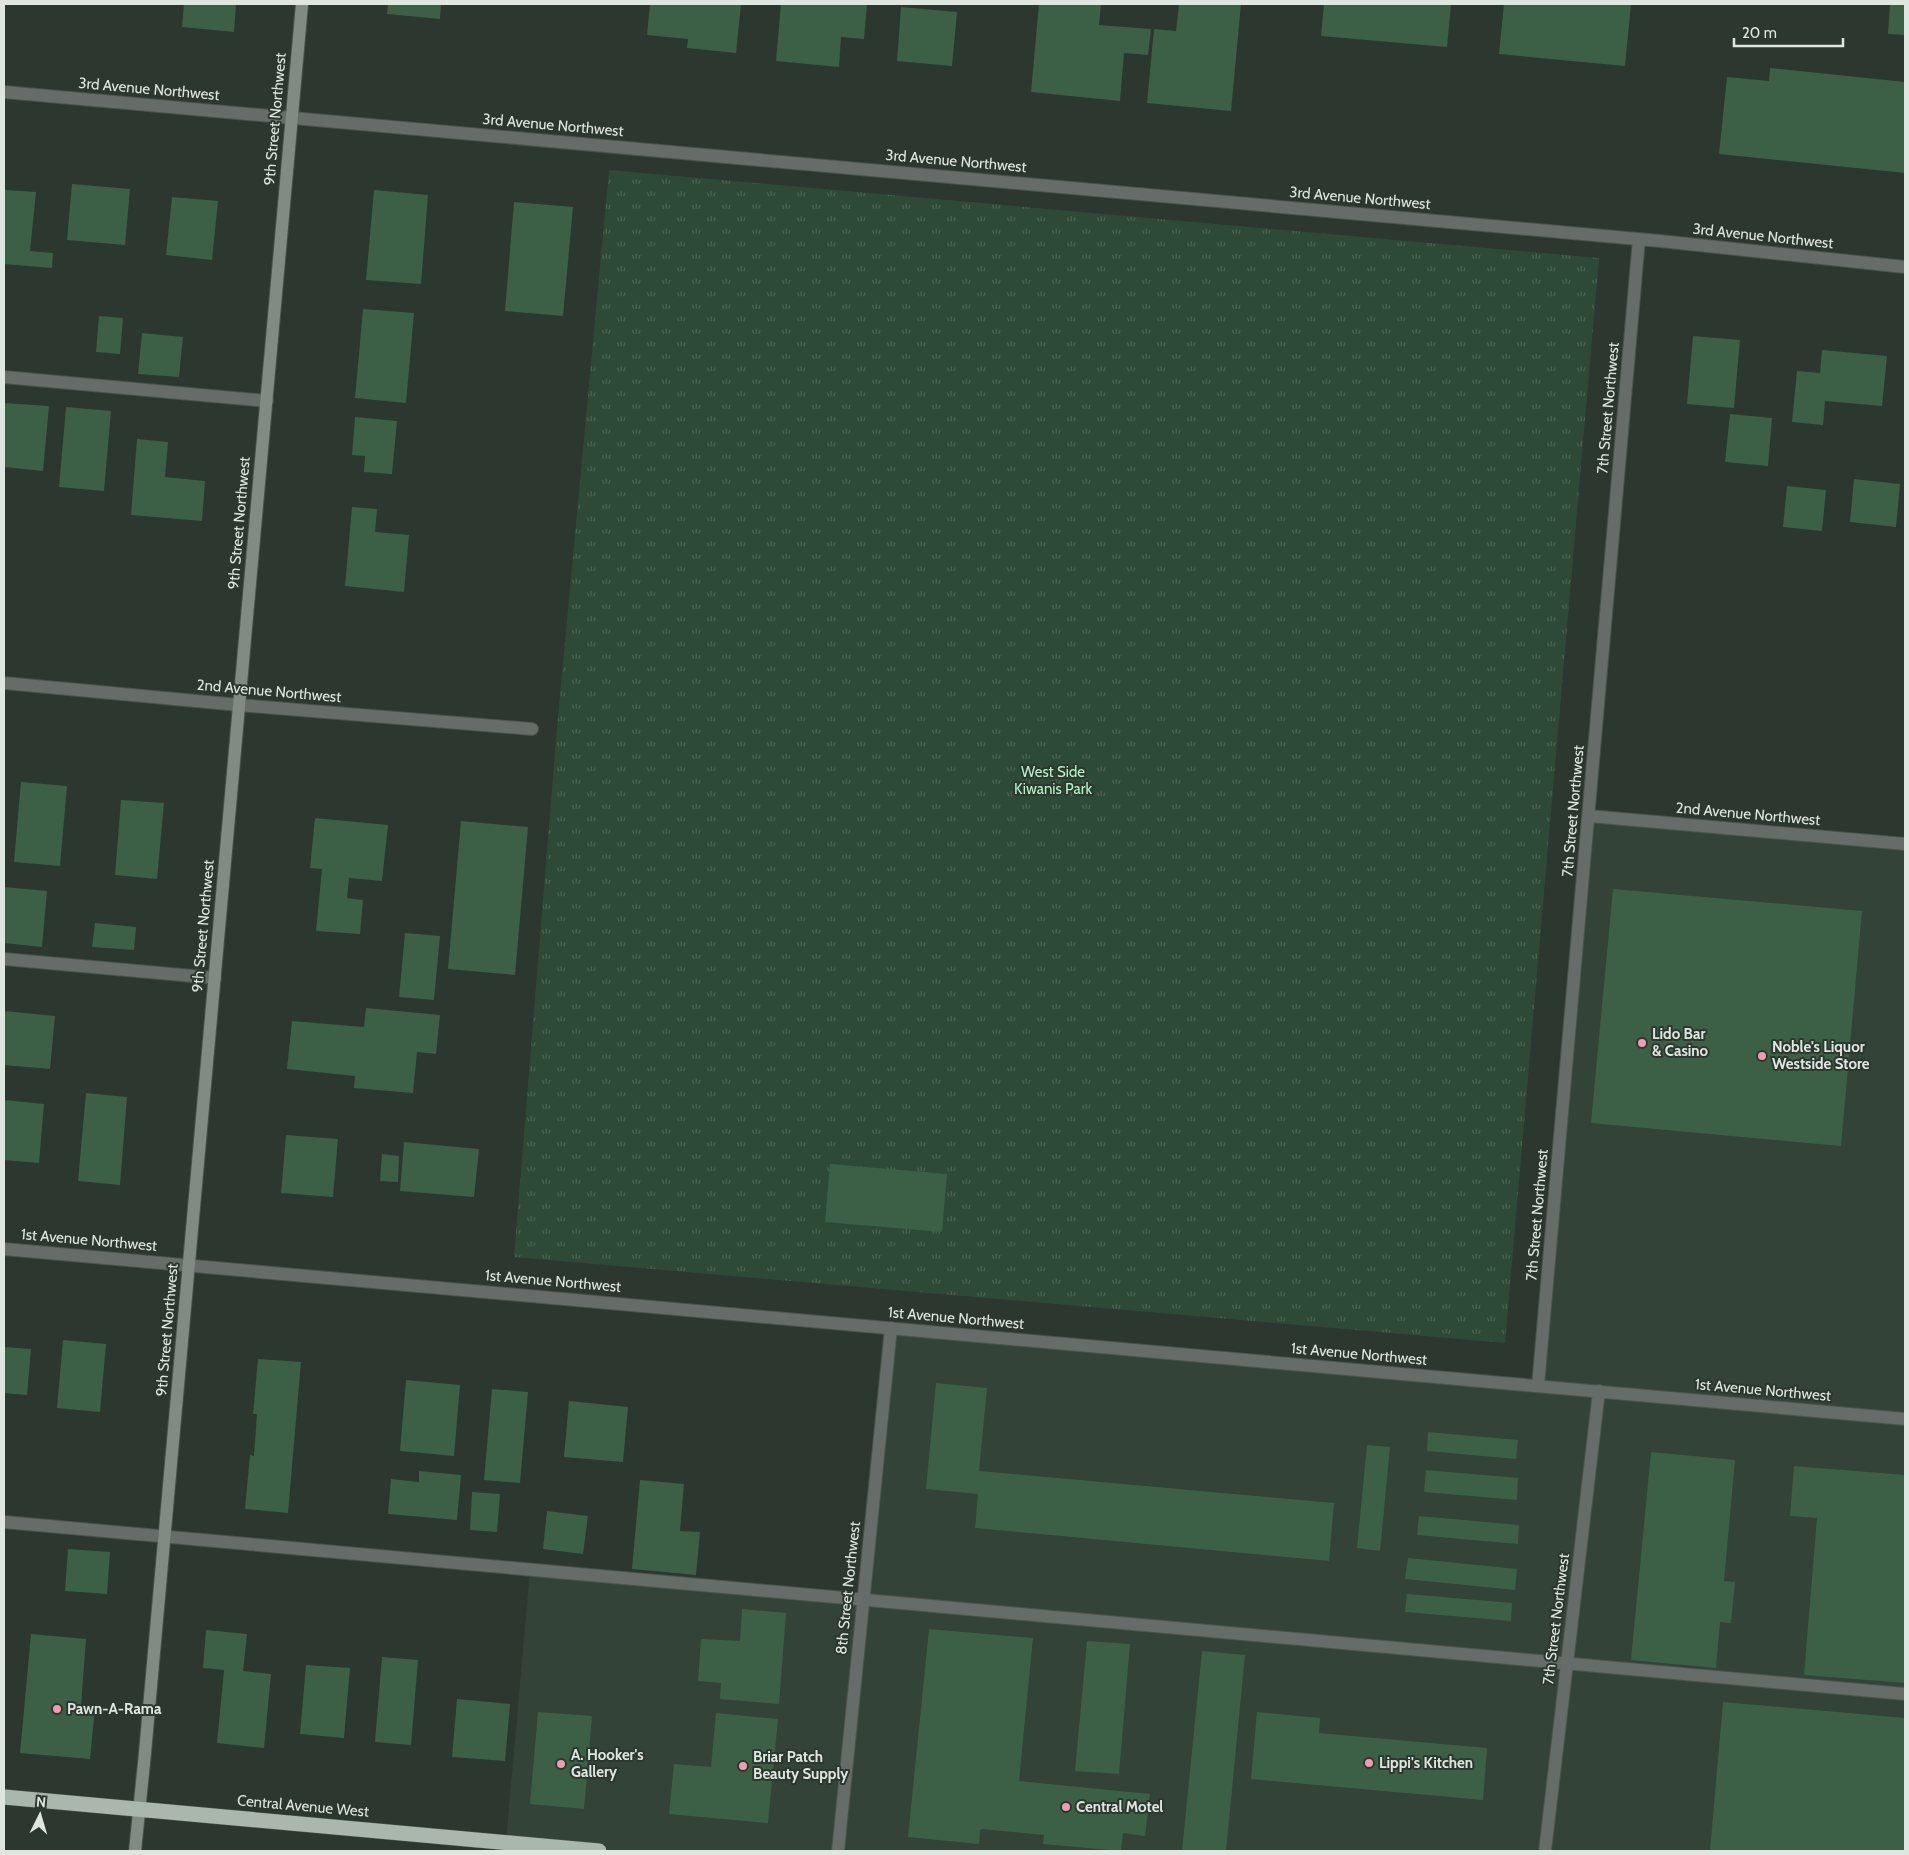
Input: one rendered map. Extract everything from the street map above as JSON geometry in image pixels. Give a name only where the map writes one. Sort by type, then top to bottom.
[{"type":"highway","name":"Central Avenue West","points":[[4,1797],[600,1851]]},
{"type":"street","name":"9th Street Northwest","points":[[135,1851],[165,1537],[302,4]]},
{"type":"street","name":"3rd Avenue Northwest","points":[[4,92],[1639,239],[1905,267]]},
{"type":"street","name":"7th Street Northwest","points":[[1538,1386],[1639,239]]},
{"type":"street","points":[[4,377],[267,401]]},
{"type":"street","name":"2nd Avenue Northwest","points":[[4,683],[239,705],[532,729]]},
{"type":"street","name":"2nd Avenue Northwest","points":[[1589,816],[1905,844]]},
{"type":"street","points":[[4,959],[215,978]]},
{"type":"street","name":"1st Avenue Northwest","points":[[4,1249],[1905,1418]]},
{"type":"street","name":"8th Street Northwest","points":[[838,1851],[891,1328]]},
{"type":"street","name":"7th Street Northwest","points":[[1545,1851],[1599,1392]]},
{"type":"street","points":[[4,1522],[1905,1694]]},
{"type":"shaded area","points":[[1589,816],[1905,844],[1905,1851],[599,1851],[506,1842],[530,1570],[863,1600],[891,1328],[1538,1386]]},
{"type":"green space","name":"West Side Kiwanis Park","points":[[609,170],[1599,258],[1505,1343],[514,1257],[557,728]]},
{"type":"building","points":[[184,4],[236,4],[234,32],[182,27]]},
{"type":"building","points":[[388,4],[441,4],[440,19],[387,14]]},
{"type":"building","points":[[650,4],[741,4],[736,53],[687,48],[688,39],[647,35]]},
{"type":"building","points":[[781,4],[867,4],[864,39],[841,37],[839,67],[776,61]]},
{"type":"building","points":[[1039,4],[1101,4],[1099,25],[1151,29],[1148,55],[1124,53],[1120,101],[1031,92]]},
{"type":"building","points":[[1179,4],[1241,4],[1231,111],[1147,103],[1154,29],[1176,31]]},
{"type":"building","points":[[1324,4],[1451,4],[1447,47],[1321,36]]},
{"type":"building","points":[[1504,4],[1631,4],[1625,66],[1499,54]]},
{"type":"building","points":[[1890,4],[1905,4],[1905,35],[1888,34]]},
{"type":"building","points":[[901,7],[957,12],[952,66],[897,61]]},
{"type":"building","points":[[1770,68],[1905,82],[1905,173],[1719,154],[1727,77],[1769,81]]},
{"type":"building","points":[[72,184],[130,189],[125,245],[67,240]]},
{"type":"building","points":[[4,190],[36,192],[30,251],[53,253],[52,268],[4,264]]},
{"type":"building","points":[[374,190],[428,195],[421,284],[366,280]]},
{"type":"building","points":[[172,197],[218,201],[212,260],[166,255]]},
{"type":"building","points":[[514,202],[573,207],[563,316],[505,311]]},
{"type":"building","points":[[363,309],[414,313],[406,403],[355,398]]},
{"type":"building","points":[[99,316],[123,318],[120,354],[96,352]]},
{"type":"building","points":[[142,333],[183,337],[179,377],[138,374]]},
{"type":"building","points":[[1693,336],[1740,340],[1734,408],[1687,404]]},
{"type":"building","points":[[1822,350],[1887,356],[1882,406],[1825,401],[1823,425],[1792,422],[1797,371],[1820,373]]},
{"type":"building","points":[[4,403],[49,406],[43,471],[4,467]]},
{"type":"building","points":[[66,407],[111,411],[104,491],[59,487]]},
{"type":"building","points":[[1730,414],[1772,418],[1768,466],[1725,462]]},
{"type":"building","points":[[355,417],[397,421],[392,474],[364,472],[365,456],[352,455]]},
{"type":"building","points":[[137,439],[168,442],[165,477],[205,481],[202,521],[131,515]]},
{"type":"building","points":[[1854,479],[1900,484],[1896,527],[1850,522]]},
{"type":"building","points":[[1787,486],[1826,490],[1822,531],[1783,527]]},
{"type":"building","points":[[352,507],[377,509],[375,532],[409,535],[404,592],[345,586]]},
{"type":"building","points":[[21,782],[67,786],[60,866],[14,862]]},
{"type":"building","points":[[121,800],[164,803],[157,879],[115,875]]},
{"type":"building","points":[[315,818],[388,825],[382,881],[349,878],[347,898],[363,900],[360,934],[316,931],[322,869],[310,868]]},
{"type":"building","points":[[461,821],[528,827],[515,975],[448,969]]},
{"type":"building","points":[[4,887],[47,891],[42,947],[4,943]]},
{"type":"building","points":[[1613,889],[1862,911],[1841,1146],[1591,1123]]},
{"type":"building","points":[[95,923],[136,927],[134,950],[92,947]]},
{"type":"building","points":[[405,933],[440,936],[434,1000],[399,997]]},
{"type":"building","points":[[366,1008],[440,1015],[436,1054],[417,1052],[413,1093],[354,1088],[355,1076],[287,1069],[292,1021],[364,1027]]},
{"type":"building","points":[[4,1011],[55,1016],[50,1069],[4,1065]]},
{"type":"building","points":[[86,1093],[127,1097],[120,1185],[78,1181]]},
{"type":"building","points":[[4,1100],[44,1104],[39,1163],[4,1160]]},
{"type":"building","points":[[286,1135],[338,1139],[333,1197],[281,1193]]},
{"type":"building","points":[[404,1142],[479,1149],[474,1197],[400,1191]]},
{"type":"building","points":[[382,1154],[399,1156],[398,1182],[380,1181]]},
{"type":"building","points":[[830,1164],[947,1174],[942,1232],[825,1222]]},
{"type":"building","points":[[63,1340],[106,1344],[100,1412],[57,1408]]},
{"type":"building","points":[[4,1347],[31,1349],[27,1395],[4,1393]]},
{"type":"building","points":[[258,1359],[301,1362],[288,1513],[245,1509],[250,1455],[254,1456],[257,1414],[253,1414]]},
{"type":"building","points":[[406,1380],[460,1385],[454,1456],[400,1451]]},
{"type":"building","points":[[936,1383],[987,1388],[979,1471],[1334,1503],[1329,1561],[975,1528],[978,1494],[926,1489]]},
{"type":"building","points":[[492,1389],[528,1392],[520,1483],[484,1480]]},
{"type":"building","points":[[569,1401],[628,1407],[623,1462],[564,1457]]},
{"type":"building","points":[[1428,1432],[1518,1440],[1516,1459],[1427,1451]]},
{"type":"building","points":[[1367,1445],[1390,1447],[1380,1551],[1357,1548]]},
{"type":"building","points":[[1651,1452],[1735,1460],[1724,1581],[1735,1582],[1731,1623],[1720,1622],[1716,1668],[1631,1660]]},
{"type":"building","points":[[1794,1466],[1905,1475],[1905,1683],[1804,1675],[1817,1518],[1790,1516]]},
{"type":"building","points":[[1426,1470],[1518,1478],[1517,1500],[1424,1492]]},
{"type":"building","points":[[419,1471],[461,1475],[457,1520],[388,1514],[391,1479],[419,1482]]},
{"type":"building","points":[[640,1480],[684,1484],[680,1531],[700,1532],[696,1575],[632,1569]]},
{"type":"building","points":[[472,1492],[500,1494],[497,1532],[470,1530]]},
{"type":"building","points":[[547,1511],[588,1516],[583,1554],[543,1549]]},
{"type":"building","points":[[1419,1516],[1519,1525],[1518,1544],[1417,1535]]},
{"type":"building","points":[[68,1549],[110,1552],[107,1594],[65,1591]]},
{"type":"building","points":[[1408,1558],[1517,1569],[1515,1590],[1405,1579]]},
{"type":"building","points":[[1407,1594],[1512,1603],[1511,1621],[1405,1612]]},
{"type":"building","points":[[742,1609],[786,1613],[779,1704],[720,1699],[721,1683],[698,1681],[701,1639],[740,1641]]},
{"type":"building","points":[[929,1629],[1033,1638],[1019,1781],[1150,1794],[1145,1836],[1123,1833],[1121,1851],[1043,1844],[1044,1835],[982,1829],[980,1830],[979,1844],[908,1837]]},
{"type":"building","points":[[206,1630],[247,1634],[243,1671],[271,1674],[264,1748],[217,1743],[224,1670],[203,1668]]},
{"type":"building","points":[[31,1634],[86,1639],[81,1707],[95,1708],[90,1759],[20,1753]]},
{"type":"building","points":[[1087,1641],[1130,1644],[1119,1774],[1075,1771]]},
{"type":"building","points":[[1202,1651],[1245,1655],[1226,1851],[1182,1851]]},
{"type":"building","points":[[382,1657],[418,1660],[411,1745],[375,1742]]},
{"type":"building","points":[[306,1665],[350,1668],[344,1738],[300,1734]]},
{"type":"building","points":[[457,1699],[510,1704],[505,1761],[452,1757]]},
{"type":"building","points":[[1723,1702],[1905,1718],[1905,1851],[1710,1851]]},
{"type":"building","points":[[538,1712],[592,1716],[584,1809],[530,1804]]},
{"type":"building","name":"Lippi's Kitchen","points":[[1257,1712],[1320,1718],[1319,1733],[1487,1748],[1483,1800],[1251,1779]]},
{"type":"building","points":[[716,1713],[778,1719],[768,1823],[669,1814],[674,1764],[711,1767]]},
{"type":"place","name":"Lido Bar & Casino","points":[[1642,1043]]},
{"type":"place","name":"Noble's Liquor Westside Store","points":[[1762,1056]]},
{"type":"place","name":"Pawn-A-Rama","points":[[57,1709]]},
{"type":"place","name":"Lippi's Kitchen","points":[[1369,1763]]},
{"type":"place","name":"A. Hooker's Gallery","points":[[561,1764]]},
{"type":"place","name":"Briar Patch Beauty Supply","points":[[743,1766]]},
{"type":"place","name":"Central Motel","points":[[1066,1807]]}]
